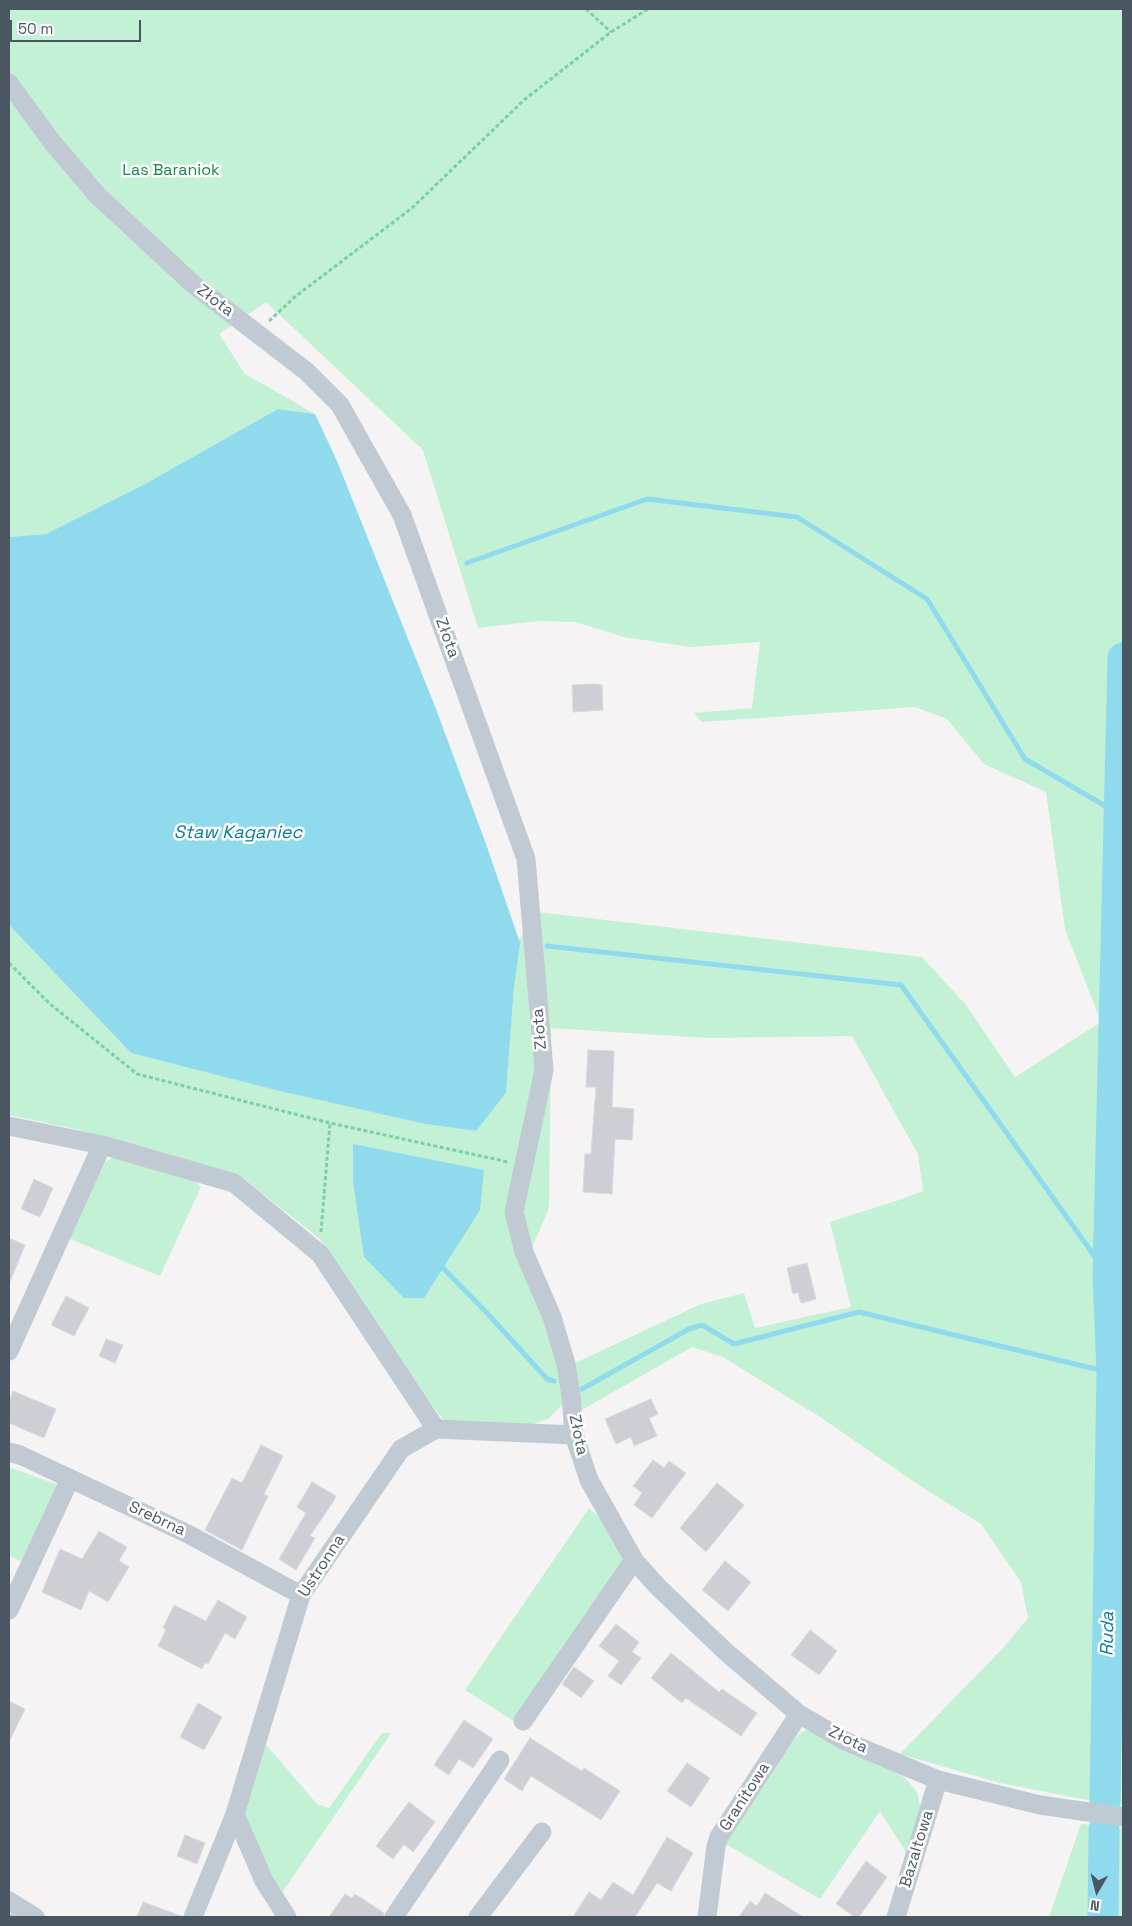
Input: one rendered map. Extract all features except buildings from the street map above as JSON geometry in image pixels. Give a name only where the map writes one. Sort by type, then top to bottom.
[{"type":"street","name":"Złota","points":[[9,82],[52,142],[97,194],[194,286],[306,371],[340,405],[402,515],[526,859],[544,1070],[522,1165],[514,1212],[524,1252],[552,1317],[566,1364],[574,1435],[589,1480],[634,1560],[726,1652],[799,1714],[845,1741],[938,1780],[1040,1805],[1123,1817]]},
{"type":"street","points":[[9,1126],[102,1145],[234,1183],[320,1254],[436,1429],[574,1435]]},
{"type":"street","points":[[9,1351],[102,1145]]},
{"type":"street","name":"Ustronna","points":[[193,1917],[235,1814],[301,1595],[400,1449],[436,1429]]},
{"type":"street","name":"Srebrna","points":[[9,1452],[20,1455],[188,1534],[301,1595]]},
{"type":"street","points":[[9,1610],[70,1479]]},
{"type":"street","points":[[523,1721],[634,1560]]},
{"type":"street","name":"Granitowa","points":[[707,1917],[715,1851],[719,1837],[799,1714]]},
{"type":"street","points":[[394,1917],[500,1760]]},
{"type":"street","name":"Bazaltowa","points":[[896,1917],[938,1780]]},
{"type":"street","points":[[235,1814],[264,1881],[287,1917]]},
{"type":"street","points":[[478,1917],[542,1832]]},
{"type":"street","points":[[9,1901],[35,1917]]},
{"type":"path","points":[[586,9],[611,32]]},
{"type":"path","points":[[256,332],[296,296],[412,208],[524,100],[611,32],[648,9]]},
{"type":"path","points":[[9,962],[50,1004],[137,1074],[330,1123],[522,1165]]},
{"type":"path","points":[[320,1254],[330,1123]]},
{"type":"green space","name":"Las Baraniok","points":[[9,9],[1123,9],[1123,1807],[1000,1783],[900,1754],[1003,1648],[1028,1618],[1021,1582],[981,1524],[919,1485],[820,1417],[723,1357],[692,1347],[580,1411],[571,1365],[701,1304],[744,1293],[755,1328],[851,1307],[830,1222],[923,1191],[918,1154],[852,1036],[707,1038],[551,1028],[549,1208],[531,1250],[559,1361],[563,1404],[548,1419],[527,1426],[444,1421],[408,1373],[320,1239],[244,1179],[75,1129],[9,1115],[9,925],[131,1053],[425,1124],[475,1131],[506,1093],[517,943],[537,912],[922,957],[966,1005],[1015,1077],[1101,1022],[1065,929],[1046,792],[984,764],[947,719],[915,707],[702,722],[694,713],[752,708],[760,642],[690,647],[624,637],[575,622],[537,621],[478,628],[423,450],[266,302],[219,334],[245,374],[315,414],[278,409],[143,485],[46,534],[9,537]]},
{"type":"green space","points":[[115,1156],[194,1181],[201,1187],[160,1276],[65,1237],[98,1166]]},
{"type":"green space","points":[[9,1467],[61,1486],[23,1562],[9,1556]]},
{"type":"green space","points":[[589,1508],[607,1524],[626,1558],[514,1721],[465,1690]]},
{"type":"green space","points":[[805,1730],[819,1732],[892,1768],[907,1780],[917,1792],[920,1806],[907,1854],[880,1811],[820,1899],[724,1843],[738,1817],[795,1738]]},
{"type":"green space","points":[[382,1733],[391,1733],[282,1893],[263,1863],[249,1834],[244,1808],[263,1741],[317,1804],[329,1808]]},
{"type":"green space","points":[[1081,1824],[1123,1829],[1123,1917],[1049,1917]]},
{"type":"water","name":"Staw Kaganiec","points":[[278,409],[315,414],[337,461],[436,709],[520,943],[514,987],[506,1093],[476,1131],[425,1124],[276,1090],[131,1053],[9,925],[9,537],[46,534],[143,485]]},
{"type":"water","points":[[353,1144],[484,1170],[480,1210],[424,1298],[404,1298],[364,1257],[353,1182]]},
{"type":"waterway","points":[[467,563],[647,499],[797,517],[927,599],[1025,759],[1119,814]]},
{"type":"waterway","name":"Ruda","points":[[1105,1801],[1112,1373],[1108,1275],[1123,658]]},
{"type":"waterway","points":[[547,946],[901,985],[1108,1275],[1123,1271]]},
{"type":"waterway","points":[[443,1268],[547,1379],[554,1381]]},
{"type":"waterway","points":[[582,1389],[689,1329],[702,1325],[734,1344],[859,1312],[1112,1373]]},
{"type":"waterway","name":"Ruda","points":[[1103,1917],[1104,1830]]}]
